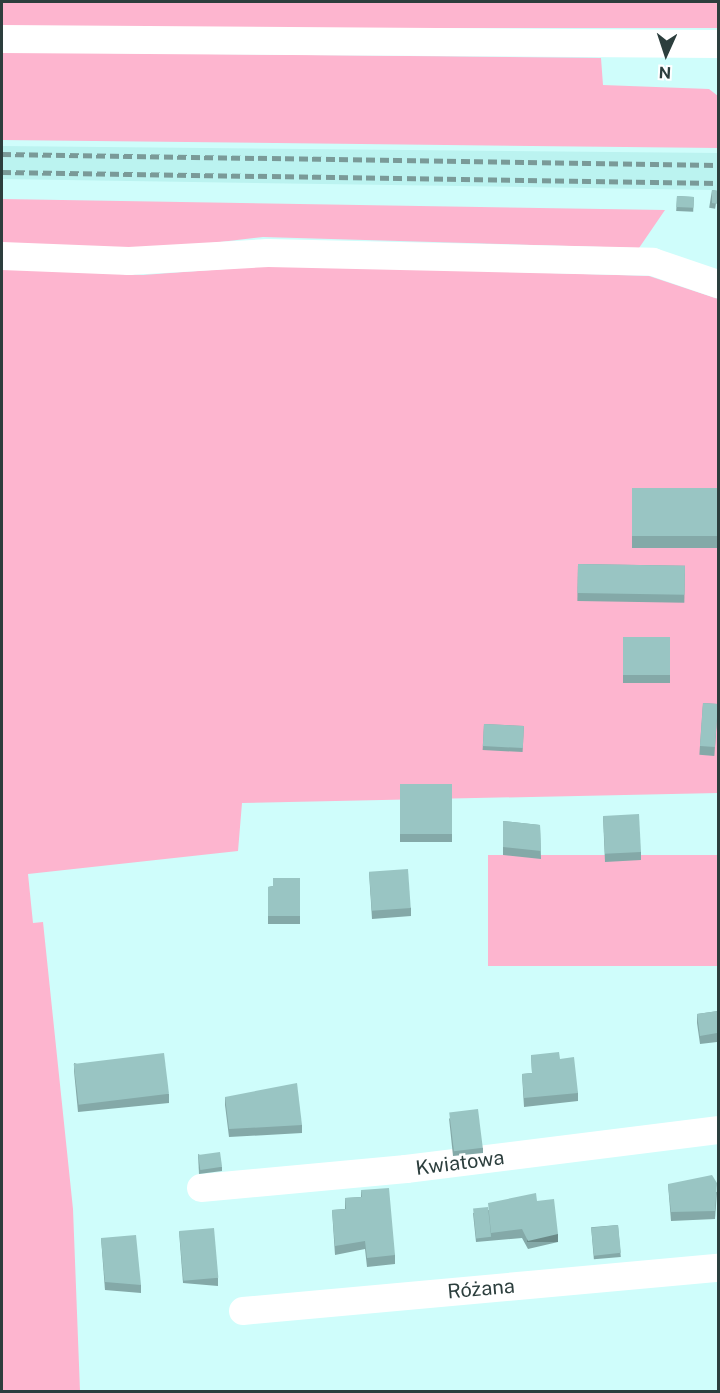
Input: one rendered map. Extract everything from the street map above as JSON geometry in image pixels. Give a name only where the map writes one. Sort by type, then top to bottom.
[{"type":"lane","points":[[2,39],[718,44]]},
{"type":"lane","points":[[2,256],[129,261],[268,253],[653,262],[718,284]]},
{"type":"lane","name":"Kwiatowa","points":[[201,1188],[718,1130]]},
{"type":"lane","name":"Różana","points":[[243,1311],[718,1268]]},
{"type":"shaded area","points":[[2,2],[718,2],[718,28],[2,28]]},
{"type":"shaded area","points":[[2,52],[601,58],[603,85],[709,89],[718,96],[718,148],[2,140]]},
{"type":"shaded area","points":[[2,146],[718,153],[718,195],[712,190],[2,179]]},
{"type":"shaded area","points":[[2,199],[665,210],[639,248],[263,237],[144,251],[2,245]]},
{"type":"shaded area","points":[[279,265],[649,276],[718,299],[718,793],[242,803],[238,851],[28,874],[33,923],[43,922],[73,1209],[80,1391],[2,1391],[2,269],[143,275]]},
{"type":"shaded area","points":[[488,855],[718,855],[718,966],[488,966]]},
{"type":"building","points":[[712,190],[718,191],[718,204],[712,203]]},
{"type":"building","points":[[677,196],[694,197],[693,208],[676,207]]},
{"type":"building","points":[[632,488],[718,488],[718,536],[632,536]]},
{"type":"building","points":[[578,564],[685,566],[684,595],[577,593]]},
{"type":"building","points":[[623,637],[670,637],[670,675],[623,675]]},
{"type":"building","points":[[703,703],[718,704],[715,747],[700,746]]},
{"type":"building","points":[[484,724],[524,726],[523,748],[483,746]]},
{"type":"building","points":[[400,784],[452,784],[452,834],[400,834]]},
{"type":"building","points":[[639,814],[641,852],[605,854],[603,816]]},
{"type":"building","points":[[503,821],[540,825],[541,851],[503,847]]},
{"type":"building","points":[[408,869],[411,908],[372,911],[369,872]]},
{"type":"building","points":[[273,878],[300,878],[300,916],[268,916],[268,887],[273,886]]},
{"type":"building","points":[[718,1011],[718,1045],[717,1033],[700,1036],[697,1014]]},
{"type":"building","points":[[559,1052],[560,1059],[574,1057],[578,1093],[524,1098],[522,1074],[532,1073],[531,1055]]},
{"type":"building","points":[[164,1053],[169,1094],[79,1105],[74,1064]]},
{"type":"building","points":[[297,1083],[302,1125],[229,1129],[225,1097]]},
{"type":"building","points":[[478,1109],[483,1148],[454,1151],[449,1113]]},
{"type":"building","points":[[220,1152],[222,1167],[200,1170],[198,1155]]},
{"type":"building","points":[[712,1175],[717,1183],[715,1211],[671,1212],[668,1184]]},
{"type":"building","points":[[389,1188],[395,1255],[367,1258],[365,1241],[335,1246],[332,1210],[346,1209],[345,1198],[362,1197],[361,1190]]},
{"type":"building","points":[[536,1193],[537,1201],[554,1199],[558,1234],[528,1241],[522,1229],[491,1233],[488,1203]]},
{"type":"building","points":[[488,1207],[491,1237],[476,1238],[473,1209]]},
{"type":"building","points":[[618,1225],[621,1253],[594,1256],[591,1228]]},
{"type":"building","points":[[214,1228],[218,1278],[183,1281],[179,1231]]},
{"type":"building","points":[[136,1235],[141,1285],[105,1282],[101,1238]]},
{"type":"railway","points":[[2,154],[718,165]]},
{"type":"railway","points":[[2,172],[718,183]]}]
